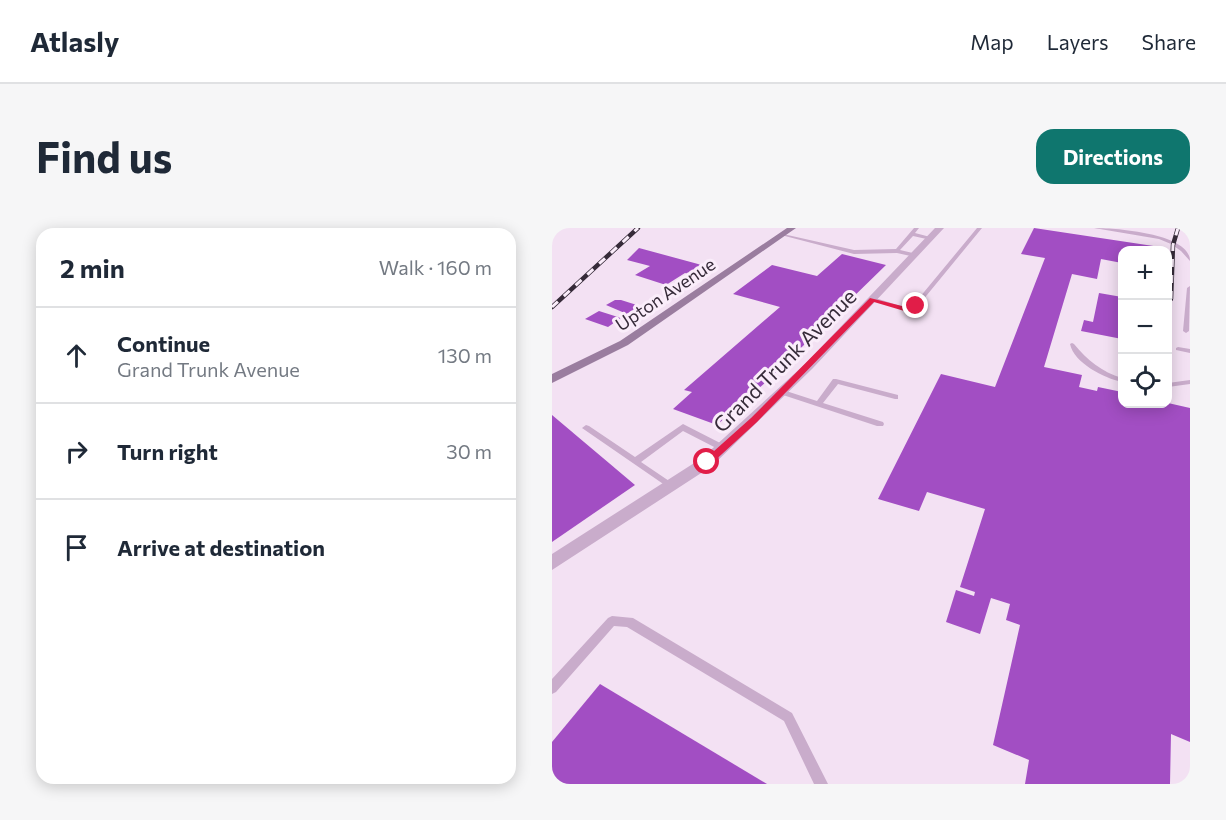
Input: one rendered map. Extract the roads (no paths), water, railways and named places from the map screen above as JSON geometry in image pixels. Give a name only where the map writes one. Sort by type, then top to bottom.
[{"type":"main road","points":[[552,233],[557,228]]},
{"type":"street","name":"Upton Avenue","points":[[552,379],[633,337],[792,228]]},
{"type":"street","name":"Grand Trunk Avenue","points":[[552,562],[672,487],[723,448],[783,392],[936,233]]},
{"type":"lane","points":[[897,250],[917,228]]},
{"type":"lane","points":[[872,299],[911,311],[980,228]]},
{"type":"lane","points":[[1096,228],[1166,241],[1185,252],[1190,260]]},
{"type":"lane","points":[[912,234],[936,233]]},
{"type":"lane","points":[[783,235],[854,252],[897,250],[915,255]]},
{"type":"lane","points":[[1186,331],[1190,288]]},
{"type":"lane","points":[[1072,345],[1092,368],[1118,378]]},
{"type":"lane","points":[[1178,349],[1190,351]]},
{"type":"lane","points":[[818,404],[836,381],[895,397]]},
{"type":"lane","points":[[1172,384],[1190,382]]},
{"type":"lane","points":[[783,392],[880,424]]},
{"type":"lane","points":[[636,461],[682,427],[723,448]]},
{"type":"lane","points":[[586,428],[672,487]]},
{"type":"lane","points":[[552,688],[612,621],[629,622],[788,717],[821,784]]},
{"type":"railway","points":[[552,307],[638,228]]},
{"type":"railway","points":[[1172,272],[1173,245],[1178,228]]}]
